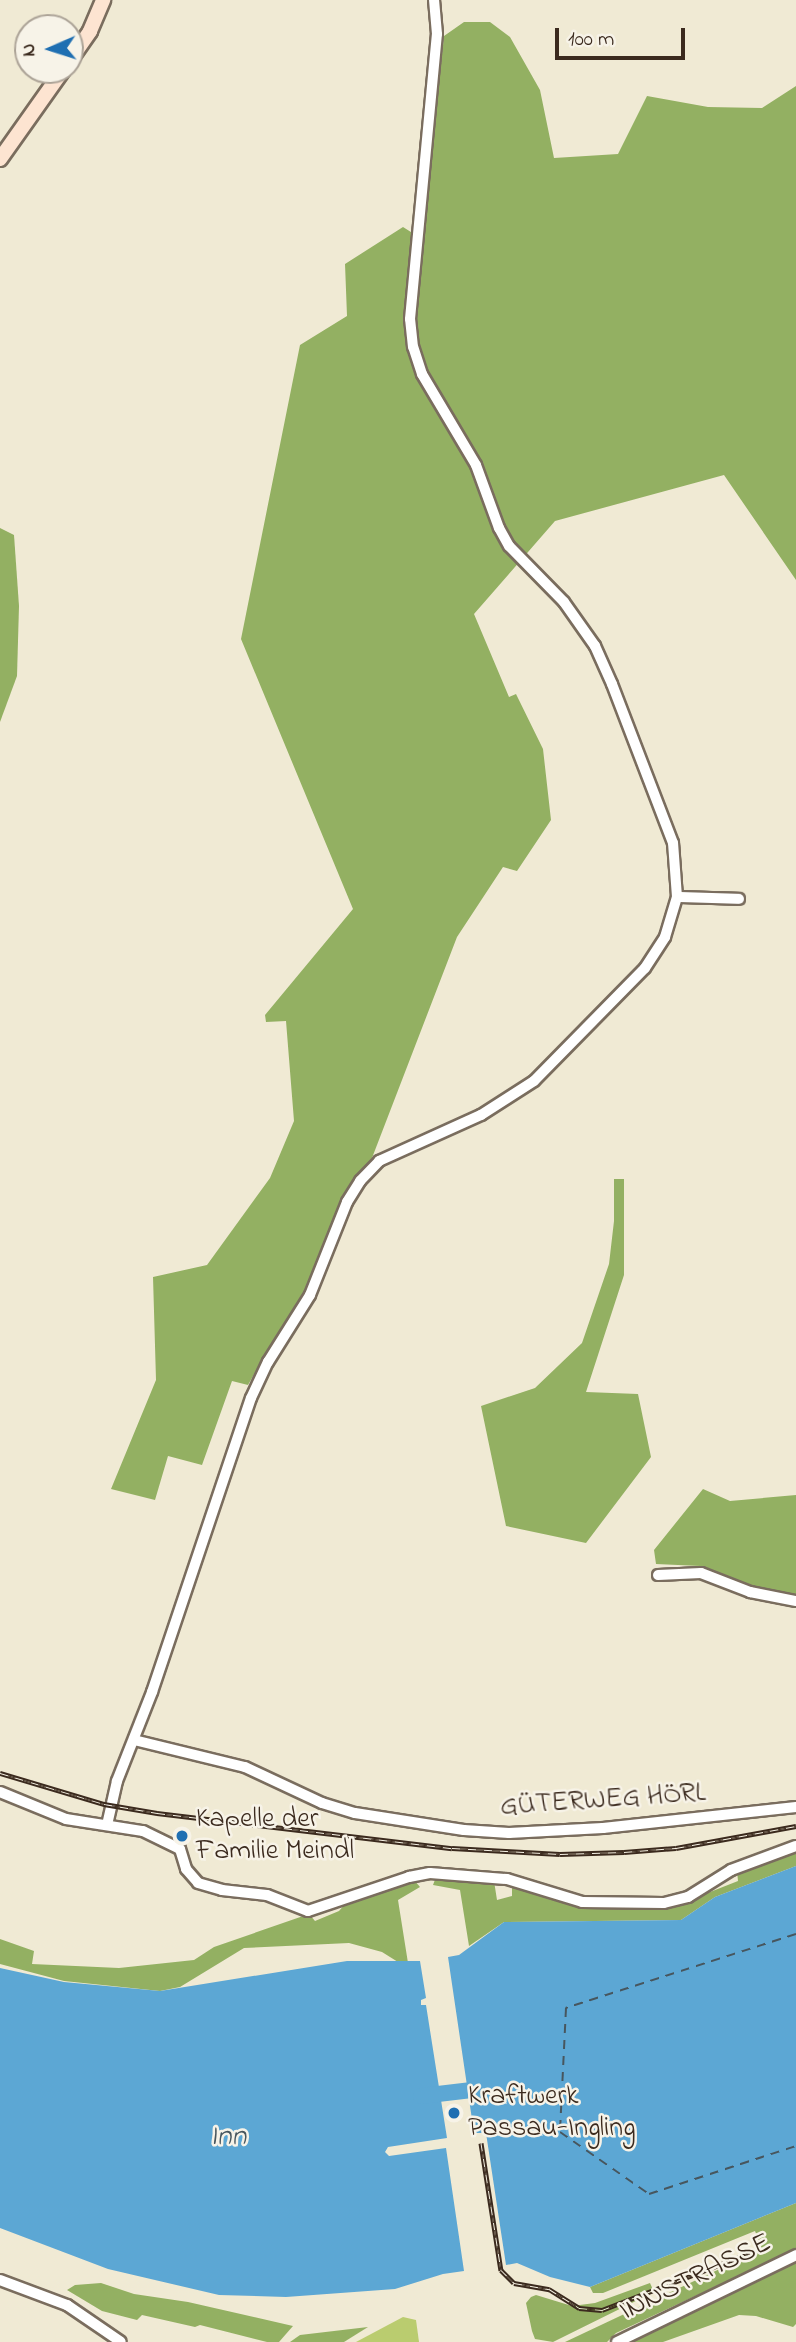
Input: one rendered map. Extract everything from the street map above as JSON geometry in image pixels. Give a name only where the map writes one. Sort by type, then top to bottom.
[{"type":"street","points":[[84,40],[103,0]]},
{"type":"street","points":[[107,1825],[117,1781],[134,1740],[251,1398],[268,1362],[310,1295],[347,1202],[360,1181],[379,1161],[481,1115],[534,1081],[645,968],[665,937],[677,897],[673,843],[595,646],[564,603],[509,547],[499,528],[476,465],[422,374],[413,347],[410,319],[437,34],[434,0]]},
{"type":"street","points":[[0,159],[53,84]]},
{"type":"street","points":[[677,897],[739,899]]},
{"type":"street","points":[[658,1576],[701,1573],[750,1592],[796,1601]]},
{"type":"street","name":"GÜTERWEG HÖRL","points":[[134,1740],[245,1767],[322,1802],[355,1813],[464,1830],[509,1833],[603,1828],[796,1807]]},
{"type":"street","points":[[0,1792],[65,1819],[143,1831],[180,1849],[186,1869],[198,1883],[222,1890],[267,1895],[308,1911],[409,1877],[430,1874],[507,1879],[582,1902],[664,1903],[688,1897],[742,1866],[796,1846]]},
{"type":"street","name":"INNSTRASSE","points":[[617,2342],[796,2255]]},
{"type":"street","points":[[0,2280],[67,2305],[121,2342]]},
{"type":"green space","points":[[464,22],[490,22],[510,37],[540,90],[554,158],[618,154],[647,96],[708,107],[762,108],[796,86],[796,580],[724,475],[555,521],[474,614],[509,697],[516,694],[543,749],[551,820],[517,871],[503,867],[457,937],[372,1158],[343,1200],[305,1293],[286,1327],[248,1385],[232,1381],[202,1465],[168,1456],[155,1500],[111,1489],[156,1380],[153,1277],[207,1265],[270,1178],[294,1121],[286,1021],[266,1022],[265,1015],[353,909],[241,639],[300,345],[347,316],[345,264],[403,227],[422,239],[444,36]]},
{"type":"green space","points":[[0,528],[14,535],[19,606],[17,676],[0,722]]},
{"type":"green space","points":[[614,1179],[624,1179],[624,1275],[586,1392],[638,1394],[651,1457],[586,1543],[506,1526],[481,1406],[535,1388],[582,1343],[609,1264],[614,1221]]},
{"type":"green space","points":[[703,1489],[730,1501],[796,1495],[796,1596],[751,1589],[700,1566],[656,1564],[654,1550]]},
{"type":"green space","points":[[796,1849],[796,1866],[715,1897],[681,1920],[504,1922],[469,1946],[460,1890],[433,1885],[436,1877],[494,1881],[497,1900],[512,1896],[512,1884],[586,1906],[672,1907],[738,1881],[737,1871]]},
{"type":"green space","points":[[414,1880],[420,1887],[398,1900],[408,1963],[398,1962],[382,1952],[349,1943],[244,1948],[180,1987],[160,1991],[64,1981],[0,1964],[0,1939],[34,1951],[32,1964],[119,1968],[194,1960],[214,1947],[309,1914],[315,1921],[339,1911],[346,1903]]},
{"type":"green space","points":[[796,2203],[796,2249],[616,2333],[607,2342],[565,2342],[762,2249],[755,2231],[603,2293],[593,2293],[590,2287]]},
{"type":"green space","points":[[796,2260],[796,2324],[793,2327],[756,2316],[739,2315],[663,2342],[633,2342]]},
{"type":"green space","points":[[101,2283],[134,2294],[188,2302],[293,2326],[279,2342],[267,2342],[200,2325],[195,2327],[142,2315],[137,2320],[102,2311],[67,2290],[75,2285]]},
{"type":"green space","points":[[650,2283],[654,2292],[553,2342],[535,2339],[526,2303],[531,2297],[536,2295],[572,2306],[595,2303]]},
{"type":"green space","points":[[403,2317],[416,2320],[419,2342],[356,2342]]},
{"type":"green space","points":[[368,2327],[344,2342],[290,2342],[300,2335]]},
{"type":"water","points":[[796,1866],[796,2203],[590,2287],[550,2277],[517,2263],[506,2265],[486,2133],[474,2133],[448,1957],[459,1955],[504,1922],[681,1920],[715,1897]]},
{"type":"water","name":"Inn","points":[[347,1961],[420,1961],[426,1998],[421,2000],[421,2005],[426,2005],[447,2138],[388,2147],[385,2152],[389,2156],[446,2148],[464,2271],[443,2274],[395,2289],[286,2297],[219,2295],[108,2269],[0,2228],[0,1968],[64,1982],[160,1991]]},
{"type":"waterway","name":"Inn","points":[[421,2096],[489,2088]]},
{"type":"ferry route","points":[[796,1934],[566,2008],[560,2132],[649,2194],[796,2146]]},
{"type":"railway","points":[[0,1773],[104,1804],[157,1813],[452,1848],[560,1854],[624,1852],[676,1848],[796,1826]]},
{"type":"railway","points":[[481,2143],[501,2270],[514,2283],[549,2289],[579,2308],[602,2310],[750,2253]]},
{"type":"place","name":"Kapelle der Familie Meindl","points":[[182,1836]]},
{"type":"place","name":"Kraftwerk Passau-Ingling","points":[[454,2113]]}]
